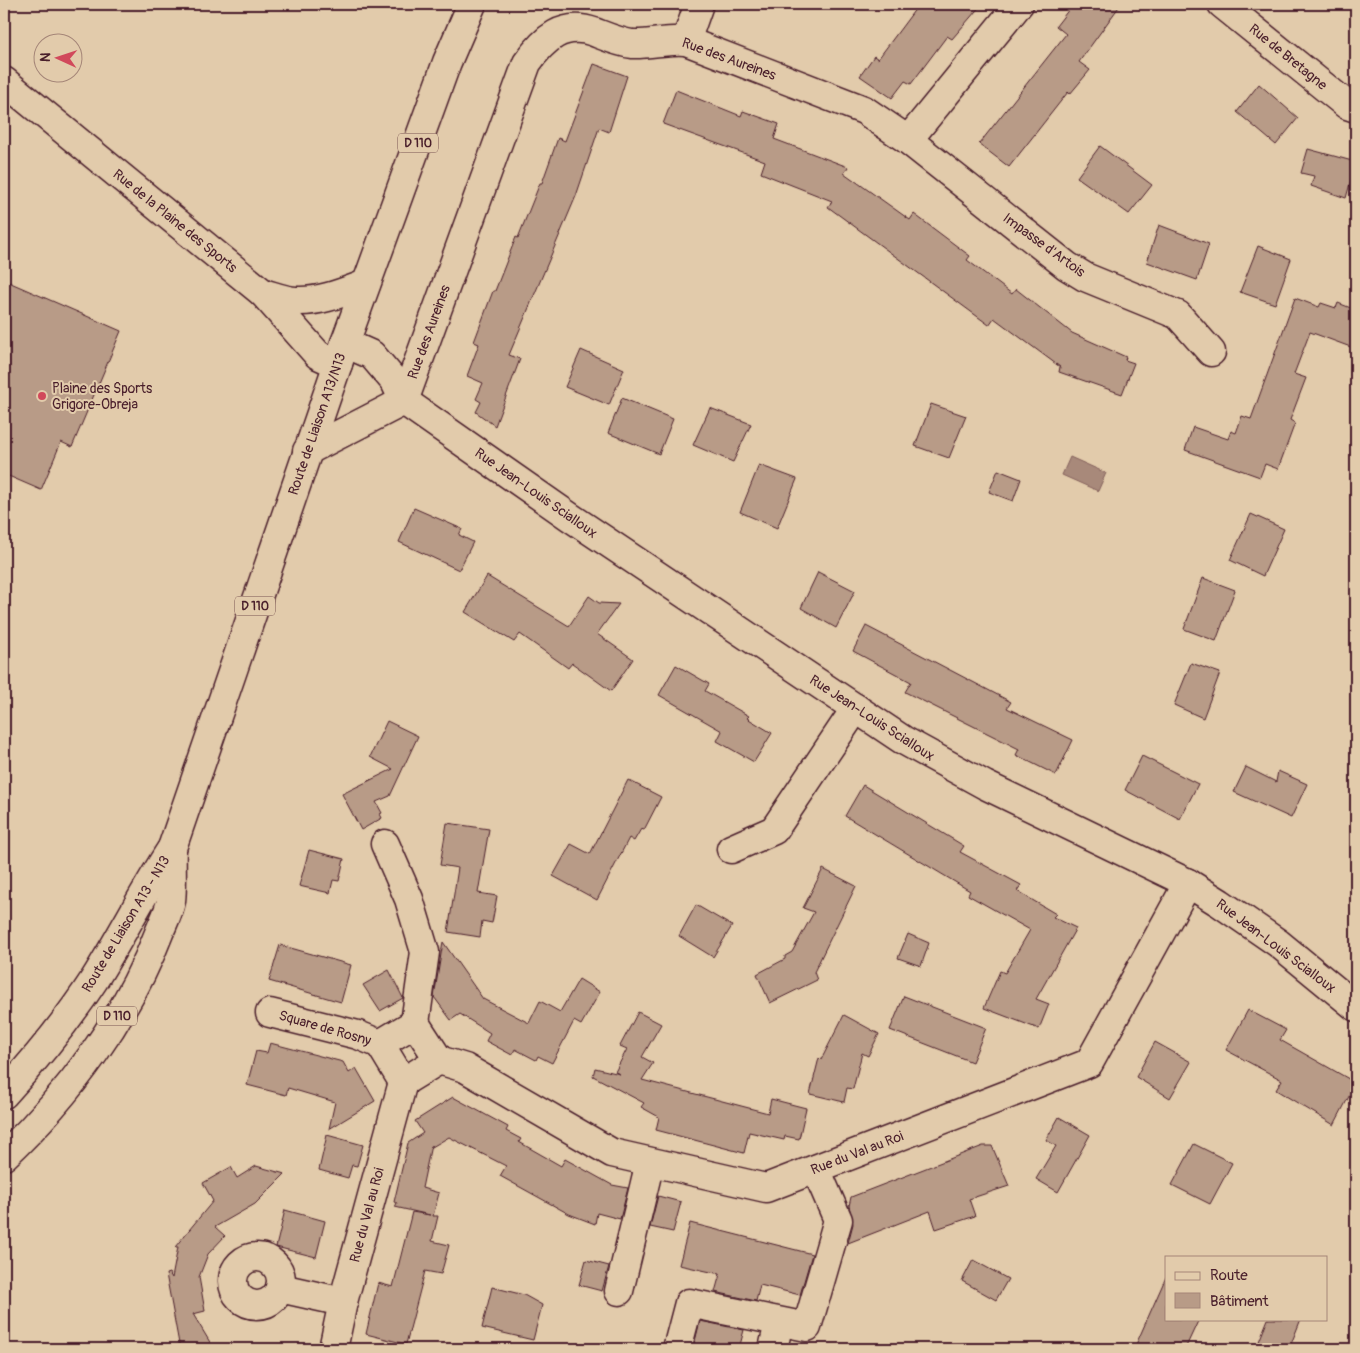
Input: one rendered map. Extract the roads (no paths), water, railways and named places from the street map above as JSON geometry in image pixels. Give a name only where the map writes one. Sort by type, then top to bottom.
[{"type":"street","name":"Route de Liaison A13/N13","points":[[172,848],[341,354],[444,72],[472,4]]},
{"type":"street","points":[[686,40],[700,4]]},
{"type":"street","points":[[908,140],[1020,4]]},
{"type":"street","name":"Rue de Bretagne","points":[[1222,4],[1347,105],[1356,108]]},
{"type":"street","name":"Rue des Aureines","points":[[404,401],[527,63],[539,46],[550,36],[564,29],[578,28],[619,42],[632,44],[669,39],[686,40],[864,110],[908,140]]},
{"type":"street","name":"Rue de la Plaine des Sports","points":[[4,81],[263,293],[296,302],[308,301],[366,284]]},
{"type":"street","name":"Impasse d'Artois","points":[[908,140],[1067,266],[1085,276],[1178,316],[1211,352]]},
{"type":"street","points":[[263,293],[318,355],[341,354]]},
{"type":"street","name":"Rue Jean-Louis Scialloux","points":[[341,354],[372,355],[395,382],[404,401],[570,517],[856,708],[942,763],[1188,884],[1220,903],[1278,943],[1356,1007]]},
{"type":"street","points":[[307,451],[404,401]]},
{"type":"street","points":[[731,849],[774,830],[856,708]]},
{"type":"street","points":[[385,844],[409,898],[426,952],[415,1023],[439,1060],[403,1082],[380,1044],[415,1023]]},
{"type":"street","name":"Route de Liaison A13 - N13","points":[[4,1094],[53,1036],[94,980],[143,893],[172,848]]},
{"type":"street","name":"Route de Liaison A13 - N13","points":[[4,1156],[36,1126],[88,1059],[126,1002],[150,955],[170,903],[172,848]]},
{"type":"street","name":"Rue du Val au Roi","points":[[439,1060],[465,1068],[612,1153],[766,1188],[1089,1063],[1188,884]]},
{"type":"street","name":"Square de Rosny","points":[[270,1012],[380,1044]]},
{"type":"street","name":"Rue du Val au Roi","points":[[336,1349],[343,1302],[403,1082]]},
{"type":"street","points":[[619,1291],[650,1162]]},
{"type":"street","points":[[678,1345],[689,1303],[807,1327],[838,1220],[816,1169]]},
{"type":"street","points":[[280,1288],[343,1302]]},
{"type":"street","points":[[772,1349],[779,1322]]},
{"type":"place","name":"Plaine des Sports Grigore-Obreja","points":[[42,396]]}]
